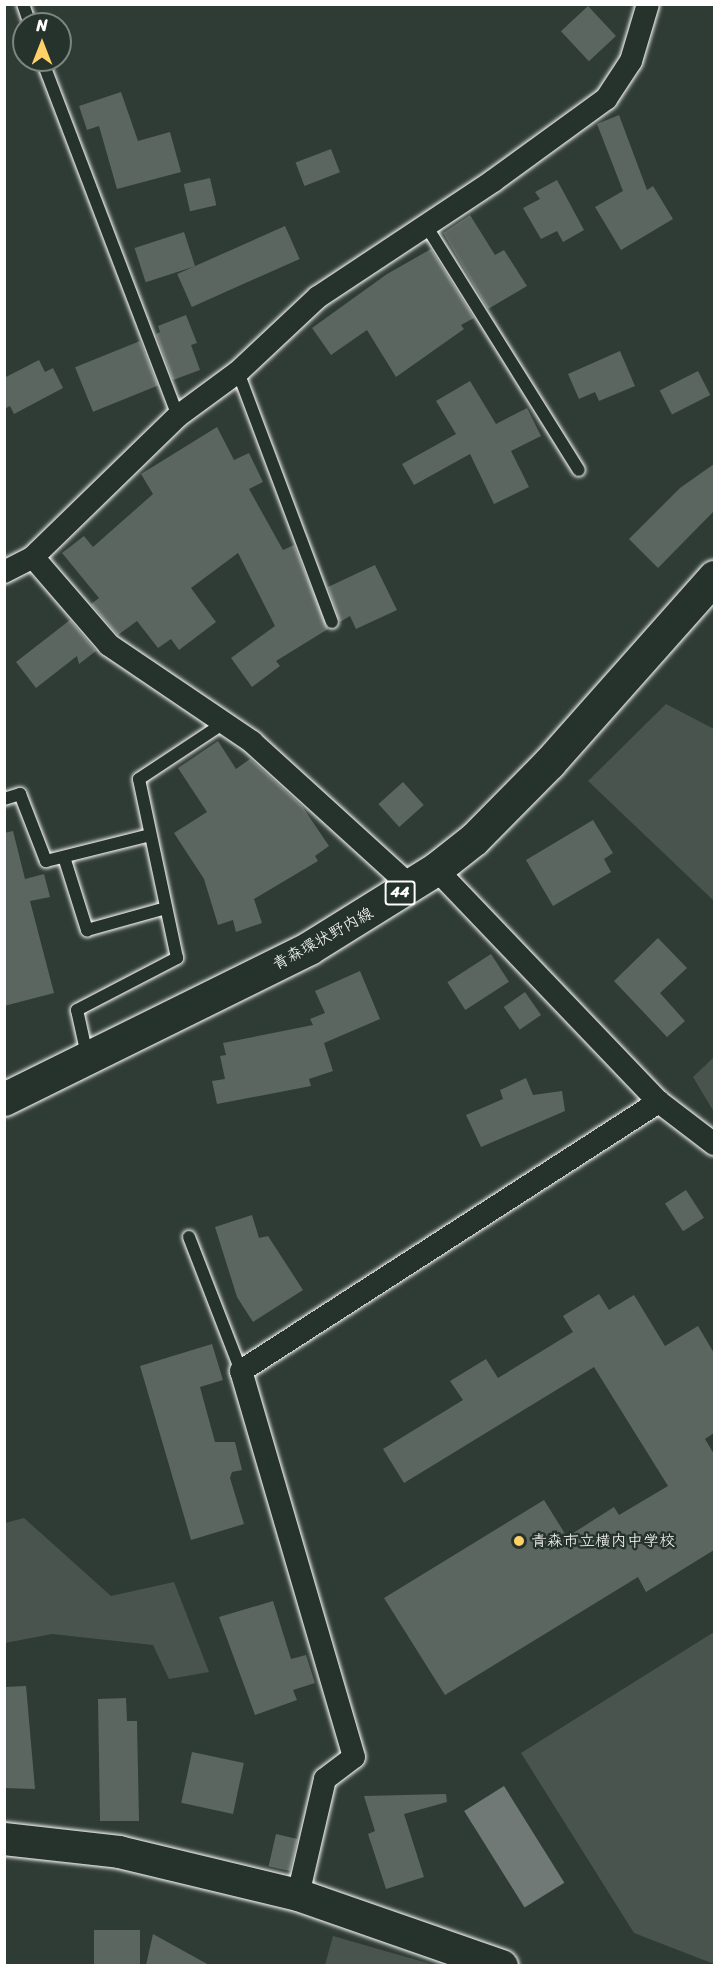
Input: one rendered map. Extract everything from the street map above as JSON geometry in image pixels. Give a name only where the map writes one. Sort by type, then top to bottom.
[{"type":"main road","name":"青森環状野内線","points":[[4,1099],[309,948],[423,877],[474,839],[549,763],[714,577]]},
{"type":"street","points":[[4,572],[33,557],[178,416],[238,372],[318,297],[606,99],[631,61],[648,4]]},
{"type":"street","points":[[33,557],[109,645],[252,742],[423,877],[659,1102],[714,1144]]},
{"type":"street","points":[[298,1894],[325,1779],[354,1757],[241,1371],[659,1102]]},
{"type":"street","points":[[4,1839],[119,1852],[298,1894],[502,1965]]},
{"type":"lane","points":[[47,72],[81,153],[178,416]]},
{"type":"lane","points":[[425,224],[579,470]]},
{"type":"lane","points":[[238,372],[332,621]]},
{"type":"lane","points":[[88,1059],[77,1010],[177,958],[139,779],[224,723]]},
{"type":"lane","points":[[4,799],[20,794],[46,861],[150,835]]},
{"type":"lane","points":[[64,857],[87,930],[166,908]]},
{"type":"lane","points":[[189,1237],[241,1371]]},
{"type":"shaded area","points":[[666,704],[714,729],[714,901],[588,781]]},
{"type":"shaded area","points":[[714,1057],[714,1112],[693,1077]]},
{"type":"shaded area","points":[[24,1518],[111,1596],[174,1582],[209,1672],[169,1679],[153,1645],[52,1634],[5,1643],[5,1523]]},
{"type":"shaded area","points":[[714,1632],[714,1964],[634,1933],[521,1753]]},
{"type":"shaded area","points":[[504,1786],[564,1883],[525,1908],[464,1811]]},
{"type":"shaded area","points":[[333,1936],[434,1965],[325,1965]]},
{"type":"building","points":[[588,6],[616,36],[589,61],[561,31]]},
{"type":"building","points":[[121,92],[138,141],[170,132],[181,172],[117,189],[99,126],[87,130],[79,106]]},
{"type":"building","points":[[619,115],[647,190],[653,186],[673,219],[621,250],[595,207],[623,191],[597,124]]},
{"type":"building","points":[[331,149],[340,172],[304,186],[296,163]]},
{"type":"building","points":[[210,178],[216,205],[190,211],[184,184]]},
{"type":"building","points":[[557,180],[584,230],[563,242],[557,231],[541,239],[523,208],[540,199],[535,192]]},
{"type":"building","points":[[470,215],[495,255],[504,250],[527,286],[488,309],[443,233]]},
{"type":"building","points":[[285,226],[300,259],[192,307],[177,274]]},
{"type":"building","points":[[184,232],[195,266],[146,282],[135,248]]},
{"type":"building","points":[[431,249],[474,318],[461,325],[464,329],[396,377],[367,330],[331,355],[312,328],[387,274]]},
{"type":"building","points":[[186,315],[197,343],[191,345],[200,370],[173,380],[156,334],[160,332],[158,326]]},
{"type":"building","points":[[140,341],[158,386],[93,412],[75,367]]},
{"type":"building","points":[[620,351],[635,386],[599,401],[595,392],[579,399],[568,374]]},
{"type":"building","points":[[39,360],[45,372],[53,368],[63,388],[14,414],[10,406],[4,409],[4,378]]},
{"type":"building","points":[[698,371],[710,395],[672,415],[660,391]]},
{"type":"building","points":[[470,381],[496,424],[527,408],[541,436],[511,451],[529,487],[494,504],[470,454],[414,485],[402,464],[456,434],[436,401]]},
{"type":"building","points":[[217,427],[234,460],[249,453],[263,482],[249,489],[283,550],[294,545],[328,629],[276,661],[280,666],[252,687],[231,658],[275,626],[238,553],[191,588],[216,622],[179,650],[171,639],[158,648],[137,621],[118,635],[91,604],[99,598],[62,553],[84,536],[93,547],[153,494],[141,474]]},
{"type":"building","points":[[714,464],[714,511],[658,568],[629,539],[680,488]]},
{"type":"building","points":[[375,565],[397,610],[356,629],[350,616],[340,622],[328,587]]},
{"type":"building","points":[[70,620],[96,651],[79,664],[77,656],[36,688],[16,662]]},
{"type":"building","points":[[218,741],[236,769],[250,759],[302,806],[329,846],[315,856],[318,861],[254,899],[262,923],[236,932],[233,920],[218,925],[204,879],[174,833],[207,812],[178,768]]},
{"type":"building","points":[[403,782],[424,805],[399,827],[378,804]]},
{"type":"building","points":[[593,820],[613,853],[604,859],[611,872],[553,906],[526,860]]},
{"type":"building","points":[[13,831],[25,879],[44,874],[50,897],[30,901],[54,993],[4,1006],[4,833]]},
{"type":"building","points":[[658,938],[687,968],[660,993],[685,1021],[667,1037],[614,981]]},
{"type":"building","points":[[491,954],[509,982],[465,1010],[447,982]]},
{"type":"building","points":[[360,971],[380,1019],[324,1043],[333,1071],[309,1079],[311,1086],[217,1104],[212,1081],[225,1079],[220,1056],[226,1055],[223,1043],[313,1025],[310,1019],[325,1013],[315,991]]},
{"type":"building","points":[[525,992],[541,1015],[520,1030],[504,1007]]},
{"type":"building","points":[[526,1078],[533,1095],[562,1091],[565,1111],[481,1147],[466,1115],[503,1099],[500,1090]]},
{"type":"building","points":[[686,1190],[704,1218],[683,1231],[665,1204]]},
{"type":"building","points":[[252,1215],[259,1238],[268,1236],[303,1290],[253,1322],[237,1297],[215,1227]]},
{"type":"building","points":[[599,1294],[609,1310],[634,1295],[665,1346],[698,1326],[714,1353],[714,1433],[705,1439],[714,1454],[714,1550],[646,1592],[638,1577],[445,1695],[384,1598],[544,1500],[567,1537],[614,1507],[619,1515],[668,1486],[594,1367],[404,1483],[383,1449],[463,1400],[450,1381],[486,1359],[498,1378],[573,1332],[563,1316]]},
{"type":"building","points":[[212,1344],[223,1380],[200,1387],[215,1442],[235,1442],[242,1470],[232,1472],[230,1478],[244,1524],[191,1540],[140,1366]]},
{"type":"building","points":[[273,1601],[291,1659],[306,1655],[315,1683],[293,1690],[297,1700],[255,1715],[219,1617]]},
{"type":"building","points":[[26,1686],[35,1789],[4,1788],[4,1687]]},
{"type":"building","points":[[126,1698],[127,1721],[137,1721],[139,1821],[100,1821],[98,1699]]},
{"type":"building","points":[[192,1752],[244,1763],[233,1814],[181,1803]]},
{"type":"building","points":[[446,1794],[447,1802],[404,1814],[424,1877],[386,1889],[368,1834],[375,1831],[364,1796]]},
{"type":"building","points":[[276,1834],[297,1839],[290,1871],[269,1866]]},
{"type":"building","points":[[94,1930],[140,1930],[140,1965],[94,1965]]},
{"type":"building","points":[[153,1934],[209,1965],[146,1965]]},
{"type":"place","name":"青森市立横内中学校","points":[[519,1541]]}]
